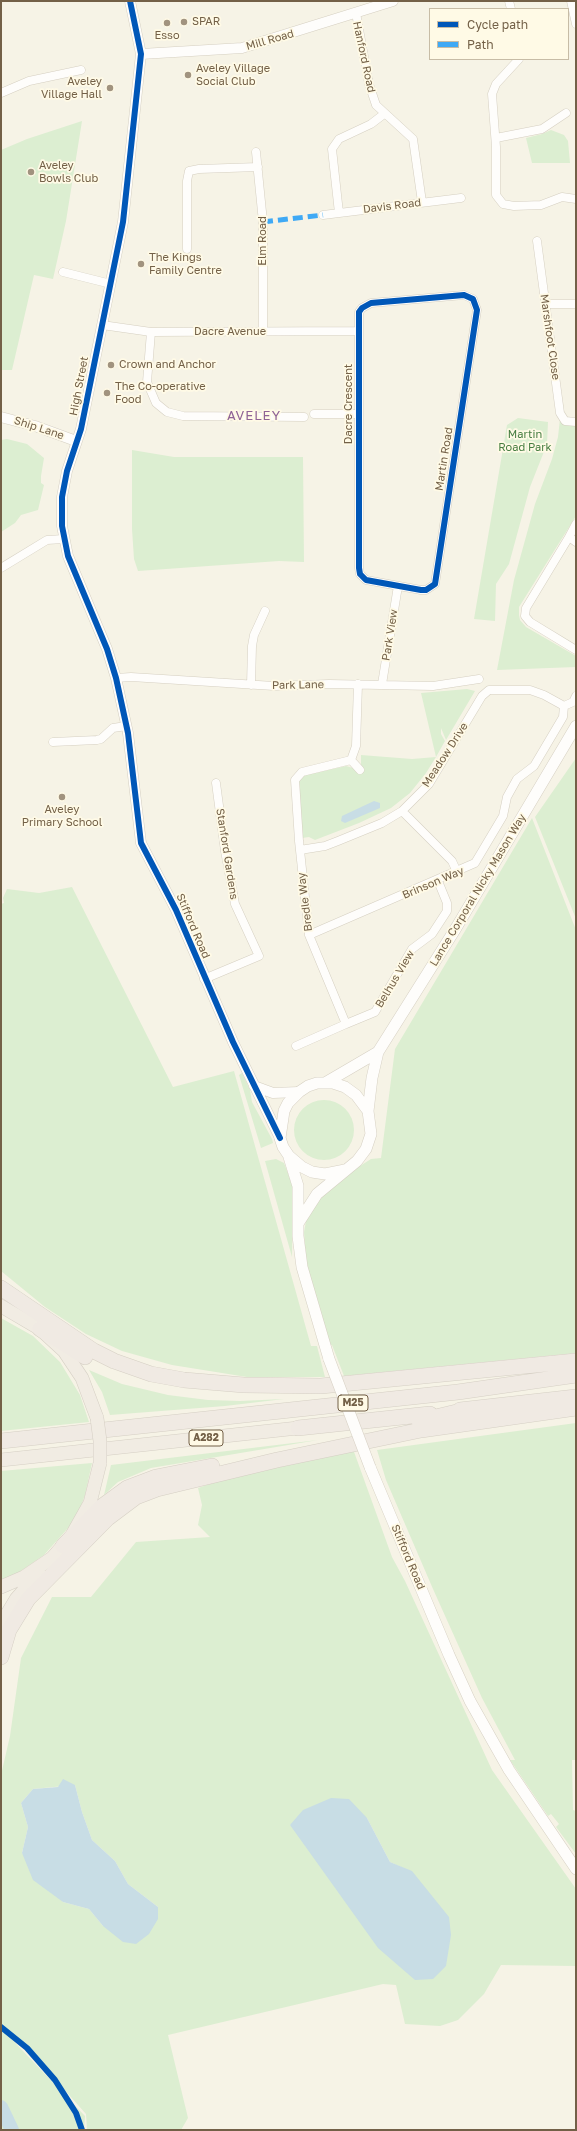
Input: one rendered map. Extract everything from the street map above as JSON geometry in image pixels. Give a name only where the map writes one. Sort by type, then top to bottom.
[{"type":"highway","name":"M25","points":[[1,1288],[94,1351],[114,1361],[151,1374],[204,1383],[252,1386],[322,1386],[576,1361]]},
{"type":"highway","points":[[1,1306],[40,1329],[64,1351],[74,1365],[89,1392],[97,1418],[100,1441],[100,1463],[90,1503],[78,1526],[63,1546],[16,1599],[1,1624]]},
{"type":"highway","name":"M25","points":[[40,1329],[87,1358],[111,1370],[149,1382],[202,1390],[252,1393],[318,1391],[569,1376]]},
{"type":"highway","name":"M25","points":[[1,1441],[411,1397],[569,1376]]},
{"type":"highway","name":"M25","points":[[298,1428],[576,1396]]},
{"type":"highway","points":[[1,1657],[9,1630],[28,1599],[108,1518],[136,1497],[158,1489],[276,1460],[421,1430],[576,1408]]},
{"type":"highway","name":"M25","points":[[63,1546],[112,1498],[127,1488],[145,1480],[350,1438],[468,1409]]},
{"type":"highway","name":"A282","points":[[1,1460],[298,1428]]},
{"type":"highway","points":[[1,1587],[24,1577],[52,1558]]},
{"type":"main road","name":"Lance Corporal Nicky Mason Way","points":[[368,1112],[372,1078],[378,1052],[456,928],[576,726]]},
{"type":"main road","name":"Lance Corporal Nicky Mason Way","points":[[325,1082],[378,1052]]},
{"type":"main road","points":[[325,1082],[345,1088],[356,1095],[368,1112],[371,1134],[366,1149],[357,1161],[345,1170],[325,1174],[312,1172],[302,1167],[289,1156],[280,1138],[284,1111],[288,1103],[299,1092],[308,1086],[325,1082]]},
{"type":"main road","name":"Stifford Road","points":[[289,1156],[298,1186],[298,1241],[302,1267],[329,1359],[370,1466],[449,1655],[470,1701],[509,1770],[576,1869]]},
{"type":"main road","name":"Stifford Road","points":[[299,1222],[316,1194],[345,1170]]},
{"type":"street","name":"High Street","points":[[124,711],[116,678],[104,643],[74,573],[64,539],[62,498],[67,471],[81,429],[123,225],[141,54],[130,1]]},
{"type":"street","name":"Mill Road","points":[[141,54],[242,48],[393,1]]},
{"type":"street","points":[[571,1],[576,24]]},
{"type":"street","name":"Hanford Road","points":[[356,13],[372,95],[376,105],[384,114],[413,139],[422,202]]},
{"type":"street","points":[[518,60],[496,84],[492,94],[496,138],[494,188],[498,200],[503,204],[514,206],[534,205],[548,202],[557,198],[576,199]]},
{"type":"street","points":[[1,93],[29,81],[81,70]]},
{"type":"street","points":[[496,138],[542,129],[566,113]]},
{"type":"street","points":[[338,213],[332,148],[339,139],[371,124],[384,114]]},
{"type":"street","name":"Elm Road","points":[[256,152],[263,222],[263,331]]},
{"type":"street","points":[[187,249],[187,181],[189,171],[199,169],[258,167]]},
{"type":"street","name":"Davis Road","points":[[323,215],[461,198]]},
{"type":"street","name":"Marshfoot Close","points":[[537,241],[560,413],[565,420],[576,422]]},
{"type":"street","points":[[62,272],[111,284]]},
{"type":"street","name":"Dacre Crescent","points":[[398,586],[366,580],[360,574],[358,518],[359,312],[367,304],[464,295],[473,299]]},
{"type":"street","name":"Martin Road","points":[[398,586],[426,590],[435,584],[477,310],[473,299]]},
{"type":"street","points":[[546,304],[576,304]]},
{"type":"street","name":"Dacre Avenue","points":[[102,325],[151,332],[359,331]]},
{"type":"street","points":[[151,332],[146,382],[156,403],[167,412],[183,416],[304,417]]},
{"type":"street","points":[[314,414],[359,414]]},
{"type":"street","name":"Ship Lane","points":[[1,417],[35,426],[76,441]]},
{"type":"street","points":[[576,524],[526,608],[525,616],[530,622],[576,650]]},
{"type":"street","points":[[569,537],[576,542]]},
{"type":"street","points":[[1,568],[47,540],[64,539]]},
{"type":"street","name":"Park View","points":[[382,684],[398,586]]},
{"type":"street","points":[[251,685],[252,646],[254,635],[265,611]]},
{"type":"street","name":"Park Lane","points":[[116,678],[131,677],[251,685],[382,684],[445,686],[480,679]]},
{"type":"street","points":[[358,684],[356,746],[351,760],[360,770]]},
{"type":"street","name":"Meadow Drive","points":[[300,850],[325,846],[382,823],[402,811],[430,784],[482,696],[489,690],[530,690],[544,695],[564,706]]},
{"type":"street","points":[[564,706],[573,702],[576,696]]},
{"type":"street","name":"Brinson Way","points":[[309,935],[438,881],[475,863],[503,816],[507,797],[517,779],[534,766],[563,717],[564,706]]},
{"type":"street","name":"Stifford Road","points":[[124,711],[141,843],[176,910],[204,979],[280,1138]]},
{"type":"street","points":[[53,742],[97,740],[101,739],[113,728],[126,726]]},
{"type":"street","name":"Bredle Way","points":[[346,1024],[309,935],[300,850],[295,780],[302,772],[351,760]]},
{"type":"street","name":"Stanford Gardens","points":[[204,979],[259,956],[235,904],[225,851],[216,783]]},
{"type":"street","points":[[402,811],[452,861],[457,872]]},
{"type":"street","name":"Belhus View","points":[[346,1024],[375,1012],[412,949],[432,934],[447,911],[447,903],[438,881]]},
{"type":"street","points":[[296,1046],[346,1024]]},
{"type":"street","points":[[254,1086],[273,1093],[299,1092]]},
{"type":"green space","points":[[82,121],[66,221],[53,279],[34,275],[12,370],[1,370],[1,150],[27,139]]},
{"type":"green space","points":[[551,130],[564,135],[568,141],[570,163],[532,163],[526,138]]},
{"type":"green space","name":"Martin Road Park","points":[[518,418],[548,422],[547,444],[530,487],[509,564],[496,584],[495,621],[474,619],[507,425]]},
{"type":"green space","points":[[560,419],[566,425],[576,425],[576,516],[519,607],[519,615],[520,620],[526,627],[576,656],[576,667],[497,670],[514,580],[535,504],[552,459],[558,437]]},
{"type":"green space","points":[[7,439],[27,444],[44,458],[41,483],[44,485],[38,510],[21,515],[15,523],[1,532],[1,440]]},
{"type":"green space","points":[[132,450],[174,457],[303,457],[304,562],[279,561],[138,571],[134,559],[132,529]]},
{"type":"green space","points":[[467,689],[475,691],[446,740],[441,728],[441,734],[445,741],[436,757],[421,693]]},
{"type":"green space","points":[[361,755],[412,759],[436,757],[426,773],[410,793],[391,808],[359,823],[315,840],[309,837],[302,838],[298,784],[300,778],[306,775],[346,766],[353,768],[361,765]]},
{"type":"green space","points":[[576,758],[576,919],[535,817]]},
{"type":"green space","points":[[532,818],[576,930],[576,1353],[344,1376],[332,1345],[329,1345],[306,1262],[304,1232],[306,1221],[317,1200],[349,1173],[371,1159],[381,1158],[395,1049]]},
{"type":"green space","points":[[72,887],[173,1087],[234,1071],[311,1346],[317,1346],[325,1377],[247,1377],[172,1365],[122,1351],[86,1334],[45,1307],[1,1271],[1,904],[4,903],[3,898],[7,889],[39,893]]},
{"type":"green space","points":[[242,1073],[250,1090],[252,1102],[272,1139],[273,1143],[261,1148],[239,1075]]},
{"type":"green space","points":[[324,1100],[340,1105],[345,1109],[349,1114],[354,1130],[349,1146],[345,1151],[340,1155],[324,1160],[308,1155],[303,1151],[299,1146],[294,1130],[299,1114],[303,1109],[308,1105]]},
{"type":"green space","points":[[276,1159],[284,1163],[293,1186],[292,1257],[265,1161]]},
{"type":"green space","points":[[1,1318],[33,1336],[60,1362],[80,1395],[89,1422],[1,1431]]},
{"type":"green space","points":[[89,1370],[122,1384],[168,1395],[208,1400],[240,1401],[284,1399],[225,1406],[110,1415],[102,1392]]},
{"type":"green space","points":[[576,1423],[576,1760],[572,1760],[573,1810],[576,1811],[576,1854],[556,1827],[559,1824],[551,1814],[548,1816],[510,1760],[515,1760],[482,1698],[433,1589],[386,1480],[377,1450]]},
{"type":"green space","points":[[318,1440],[151,1468],[118,1482],[104,1495],[111,1465]]},
{"type":"green space","points":[[353,1449],[392,1557],[405,1581],[492,1770],[576,1889],[576,1966],[501,1965],[484,1994],[458,2020],[440,2026],[405,2024],[396,1985],[383,1984],[168,2035],[188,2118],[181,2130],[87,2130],[86,2114],[21,2041],[1,2024],[1,1775],[10,1736],[21,1658],[52,1597],[91,1597],[136,1542],[210,1537],[198,1525],[202,1505],[198,1488],[239,1474]],"holes":[[[75,1785],[82,1812],[92,1840],[115,1861],[128,1884],[158,1907],[103,1926],[89,1909],[63,1902],[22,1853],[28,1827],[21,1803],[33,1789]],[[367,1818],[390,1862],[412,1872],[290,1825]]]},
{"type":"green space","points":[[92,1463],[85,1495],[79,1512],[69,1527],[44,1555],[18,1573],[1,1580],[1,1471]]},
{"type":"green space","points":[[1,2028],[85,2116],[84,2130],[1,2130]]},
{"type":"water","points":[[374,801],[380,803],[380,808],[345,823],[341,821],[342,816]]},
{"type":"water","points":[[63,1779],[75,1785],[82,1812],[92,1840],[115,1861],[128,1884],[158,1907],[158,1919],[149,1934],[136,1944],[123,1942],[103,1926],[89,1909],[63,1902],[33,1880],[22,1853],[28,1827],[21,1803],[33,1789],[58,1787]]},
{"type":"water","points":[[331,1798],[349,1799],[367,1818],[390,1862],[412,1871],[449,1917],[451,1935],[446,1966],[433,1979],[415,1980],[378,1948],[290,1825],[303,1810]]},
{"type":"waterway","points":[[1,2107],[12,2130]]},
{"type":"marked path","points":[[263,222],[323,215]]},
{"type":"cycle path","points":[[130,1],[141,54],[123,222],[81,429],[67,471],[62,497],[62,526],[68,556],[107,649],[116,678],[128,733],[141,843],[176,910],[233,1042],[280,1138]]},
{"type":"cycle path","points":[[464,295],[473,299],[477,310],[435,584],[426,590],[421,590],[366,580],[360,574],[359,568],[359,312],[362,308],[371,303],[464,295]]},
{"type":"cycle path","points":[[1,2027],[27,2048],[55,2080],[76,2113],[82,2130]]},
{"type":"place","name":"SPAR","points":[[184,22]]},
{"type":"place","name":"Esso","points":[[167,23]]},
{"type":"place","name":"Aveley Village Social Club","points":[[188,75]]},
{"type":"place","name":"Aveley Village Hall","points":[[110,88]]},
{"type":"place","name":"Aveley Bowls Club","points":[[31,172]]},
{"type":"place","name":"The Kings Family Centre","points":[[141,264]]},
{"type":"place","name":"Crown and Anchor","points":[[111,365]]},
{"type":"place","name":"The Co-operative Food","points":[[107,393]]},
{"type":"place","name":"Aveley Primary School","points":[[62,797]]},
{"type":"district","name":"AVELEY","points":[[254,416]]}]
